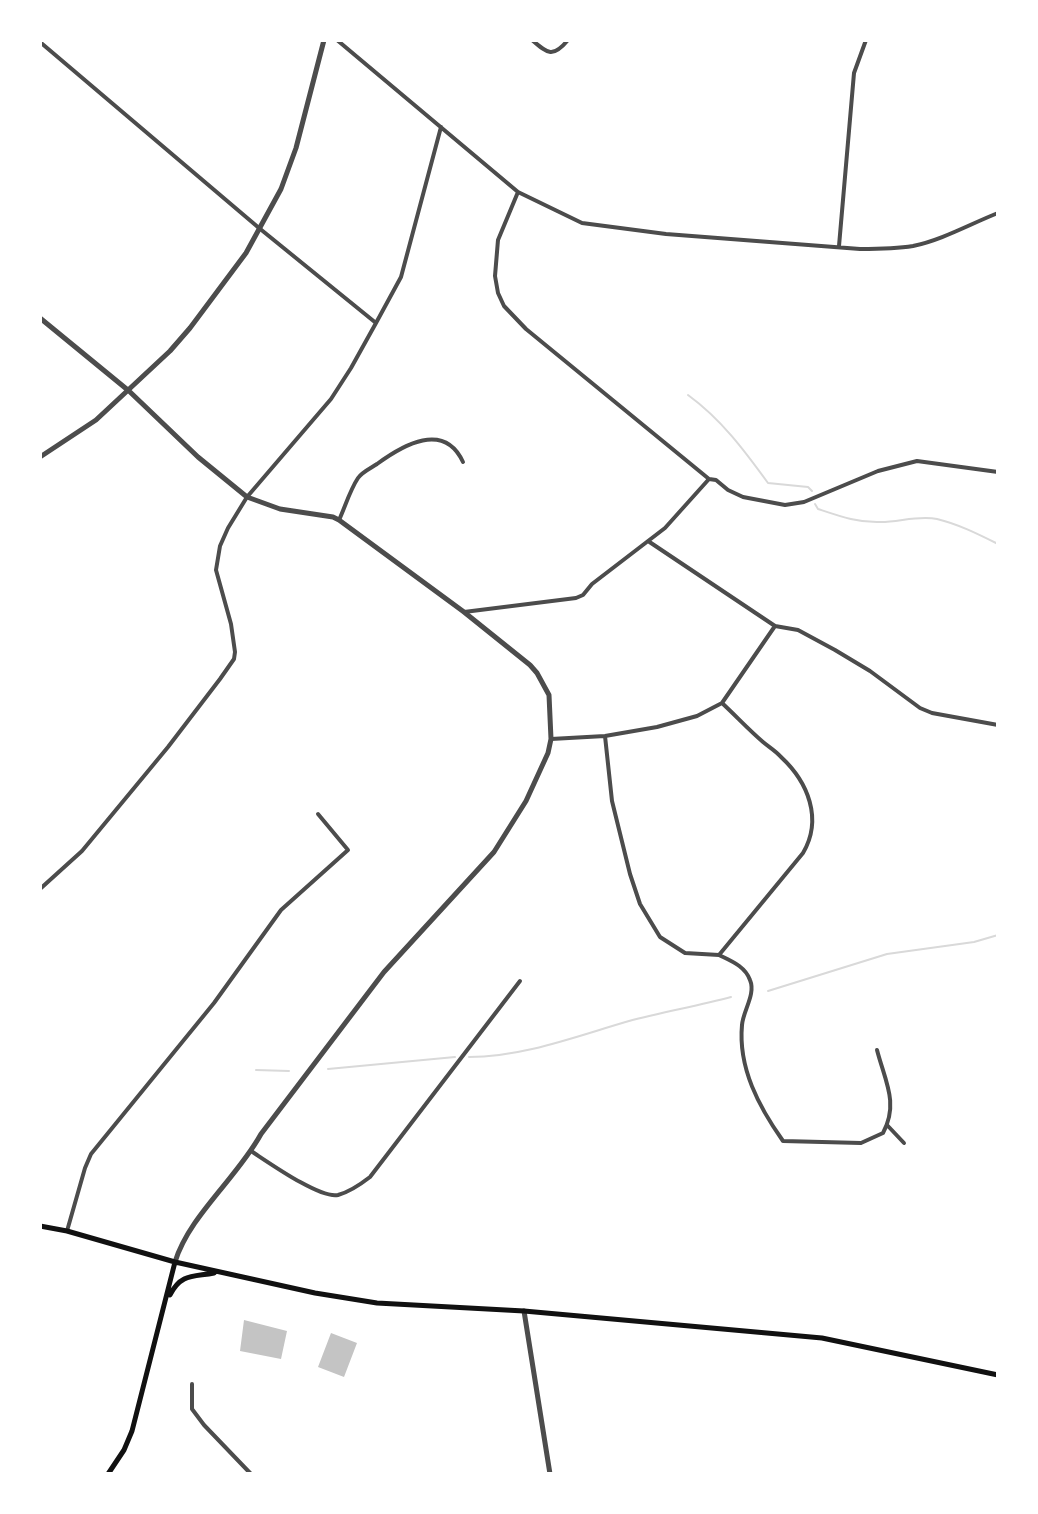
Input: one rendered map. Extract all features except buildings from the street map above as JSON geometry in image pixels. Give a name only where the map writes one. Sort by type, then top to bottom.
[{"type":"main road","points":[[40,1226],[67,1231],[217,1272],[315,1293],[377,1303],[524,1311],[822,1338],[998,1375]]},
{"type":"main road","points":[[108,1473],[124,1450],[132,1431],[175,1262]]},
{"type":"main road","points":[[165,1305],[174,1288],[186,1277],[217,1272]]},
{"type":"street","points":[[40,456],[96,420],[170,351],[246,254],[281,189],[296,148],[324,40]]},
{"type":"street","points":[[338,40],[518,192],[582,223],[666,234],[860,249],[890,249],[936,239],[998,213]]},
{"type":"street","points":[[532,40],[547,52],[554,53],[568,40]]},
{"type":"street","points":[[839,246],[854,74],[866,40]]},
{"type":"street","points":[[40,42],[259,228],[376,323]]},
{"type":"street","points":[[40,890],[82,851],[168,747],[234,659],[231,624],[216,570],[220,546],[247,497],[331,399],[351,368],[401,277],[441,127]]},
{"type":"street","points":[[518,192],[498,240],[495,257],[498,293],[504,306],[526,328],[709,479],[716,480],[728,490],[743,497],[784,505],[804,502],[878,471],[917,461],[998,472]]},
{"type":"street","points":[[40,318],[129,391],[198,457],[247,497],[280,509],[333,517],[339,520],[513,651],[537,673],[549,695],[551,739],[548,753],[526,801],[494,852],[384,972],[184,1239],[175,1262]]},
{"type":"street","points":[[339,520],[359,476],[390,454],[420,440],[436,439],[459,452],[463,462]]},
{"type":"street","points":[[464,612],[576,598],[665,528],[709,479]]},
{"type":"street","points":[[648,541],[775,626],[798,630],[835,650],[870,671],[920,708],[932,713],[998,725]]},
{"type":"street","points":[[551,739],[605,736],[697,717],[722,703],[775,626]]},
{"type":"street","points":[[719,955],[803,854],[808,845],[813,818],[809,796],[800,778],[781,757],[722,703]]},
{"type":"street","points":[[605,736],[612,801],[640,904],[660,936],[685,953],[719,955],[742,967],[751,981],[751,992],[742,1023],[742,1056],[744,1066],[768,1121],[783,1141],[861,1143],[883,1133],[892,1105],[877,1050]]},
{"type":"street","points":[[67,1231],[91,1154],[214,1003],[281,910],[348,850],[318,814]]},
{"type":"street","points":[[252,1151],[293,1178],[328,1195],[337,1195],[360,1185],[370,1176],[520,981]]},
{"type":"street","points":[[887,1125],[904,1143]]},
{"type":"street","points":[[524,1311],[550,1473]]},
{"type":"street","points":[[192,1384],[192,1409],[204,1425],[251,1473]]},
{"type":"waterway","points":[[688,395],[721,425],[768,483],[808,487],[812,491]]},
{"type":"waterway","points":[[815,504],[818,509],[864,521],[937,519],[960,526],[998,544]]},
{"type":"waterway","points":[[768,991],[887,954],[974,942],[998,935]]},
{"type":"waterway","points":[[469,1057],[530,1050],[629,1021],[731,997]]},
{"type":"waterway","points":[[328,1069],[455,1057]]},
{"type":"waterway","points":[[256,1070],[289,1071]]}]
